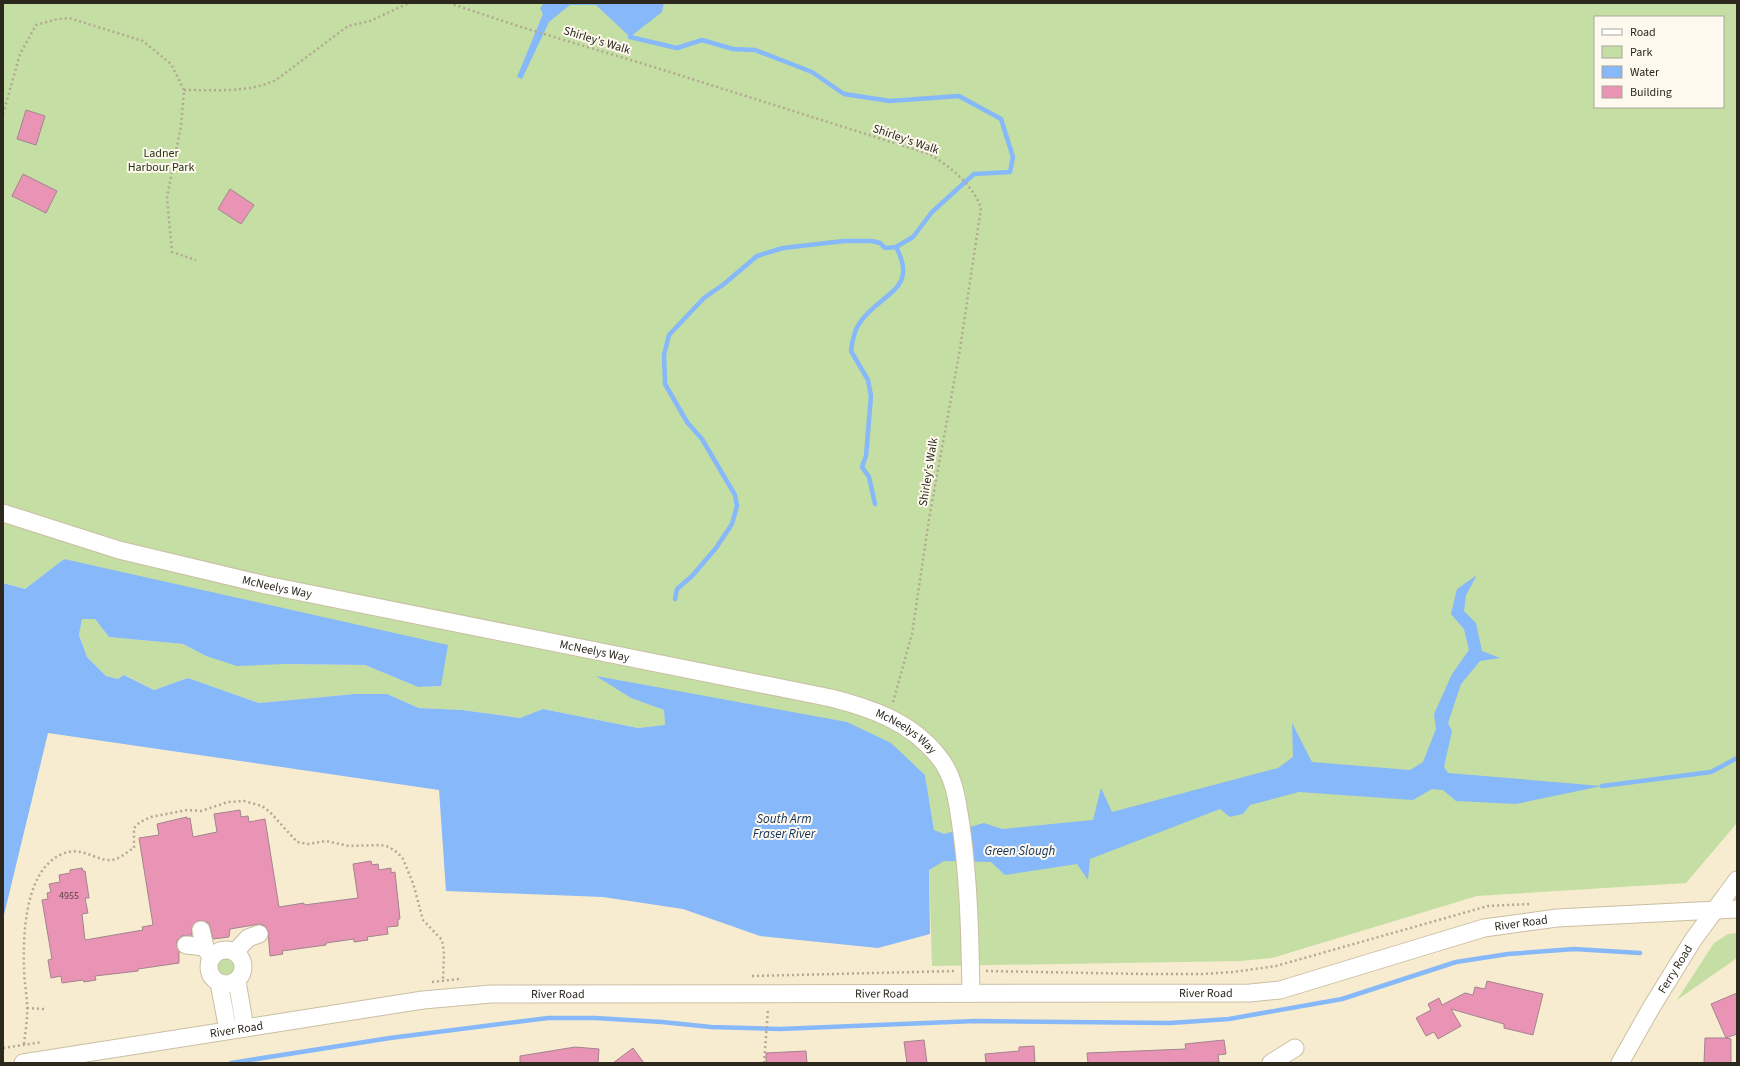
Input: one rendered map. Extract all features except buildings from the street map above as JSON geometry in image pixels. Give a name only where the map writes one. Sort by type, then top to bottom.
[{"type":"street","name":"McNeelys Way","points":[[3,513],[119,550],[266,585],[831,698],[858,705],[889,716],[922,739],[939,757],[956,793],[967,874],[971,993]]},
{"type":"street","name":"Ferry Road","points":[[1620,1063],[1650,1008],[1692,940],[1717,909],[1737,880]]},
{"type":"street","name":"River Road","points":[[22,1063],[427,999],[491,994],[1219,994],[1280,990],[1484,928],[1557,918],[1737,909]]},
{"type":"street","points":[[201,930],[208,952],[209,969],[211,975],[219,983],[228,1030]]},
{"type":"street","points":[[235,952],[248,938],[259,934]]},
{"type":"street","points":[[186,945],[208,952],[230,950],[239,955],[244,965],[243,971],[237,981],[231,984],[219,983]]},
{"type":"street","points":[[237,981],[246,1028]]},
{"type":"street","points":[[1271,1063],[1295,1048]]},
{"type":"path","points":[[184,90],[238,89],[264,86],[276,80],[348,26],[370,21],[409,3]]},
{"type":"path","name":"Shirley's Walk","points":[[449,3],[521,27],[929,154],[956,172],[978,201],[981,208],[971,280],[934,489],[912,634],[900,670],[889,716]]},
{"type":"path","points":[[3,114],[20,54],[36,25],[58,19],[69,18],[143,41],[171,64],[184,90],[181,126],[167,197],[172,252],[196,260]]},
{"type":"path","points":[[3,1048],[25,1044],[27,1008],[24,948],[28,913],[36,879],[52,860],[69,851],[79,851],[106,859],[116,859],[134,848],[134,828],[145,820],[187,810],[200,811],[224,803],[238,801],[250,802],[266,809],[297,842],[308,844],[326,841],[354,846],[381,845],[389,847],[398,853],[412,879],[424,920],[442,940],[444,953],[443,980]]},
{"type":"path","points":[[988,971],[1144,974],[1202,974],[1233,972],[1276,966],[1488,906],[1534,904]]},
{"type":"path","points":[[27,1008],[44,1009]]},
{"type":"path","points":[[764,1063],[768,1012]]},
{"type":"green space","name":"Ladner Harbour Park","points":[[3,3],[1737,3],[1737,823],[1686,883],[1477,896],[1272,958],[1240,961],[932,966],[929,869],[934,830],[925,775],[631,698],[664,710],[665,725],[638,728],[543,709],[520,718],[462,710],[419,708],[387,694],[355,694],[259,703],[188,678],[154,690],[125,675],[118,679],[106,676],[87,657],[79,635],[82,619],[95,619],[109,637],[183,644],[206,656],[284,664],[365,665],[418,687],[441,686],[64,559],[25,589],[3,583]]},
{"type":"green space","points":[[1737,933],[1737,958],[1677,1000],[1714,943],[1728,934]]},
{"type":"green space","points":[[222,957],[230,957],[236,963],[236,971],[230,977],[222,977],[216,971],[216,963]]},
{"type":"water","points":[[544,3],[664,3],[662,12],[630,37],[596,5],[570,5],[549,22],[522,79],[517,77],[543,14],[540,8]]},
{"type":"water","name":"South Arm Fraser River","points":[[64,559],[448,645],[441,686],[418,687],[365,665],[284,664],[237,666],[206,656],[183,644],[109,637],[95,619],[82,619],[79,635],[87,657],[106,676],[118,679],[124,675],[154,690],[188,678],[259,703],[355,694],[387,694],[419,708],[462,710],[520,718],[543,709],[638,728],[665,725],[664,710],[631,698],[596,676],[847,722],[891,743],[925,775],[934,830],[944,834],[984,823],[1002,829],[1093,820],[1101,788],[1112,812],[1278,768],[1293,757],[1292,723],[1312,762],[1410,770],[1423,762],[1436,729],[1434,714],[1452,674],[1469,650],[1464,629],[1451,614],[1457,589],[1477,575],[1466,595],[1464,611],[1476,623],[1482,651],[1500,658],[1480,661],[1461,684],[1448,723],[1452,731],[1444,767],[1448,773],[1602,786],[1516,804],[1456,801],[1443,790],[1432,789],[1413,800],[1299,792],[1250,805],[1243,814],[1230,817],[1220,809],[1090,859],[1088,880],[1077,864],[1005,875],[991,862],[944,861],[929,870],[930,934],[878,948],[760,936],[683,909],[603,897],[446,891],[439,790],[48,733],[3,919],[3,583],[25,589]]},
{"type":"waterway","points":[[630,37],[677,48],[702,40],[733,49],[755,50],[812,72],[844,94],[890,101],[959,96],[1001,119],[1013,157],[1010,172],[974,174],[932,212],[913,237],[896,247],[885,248],[880,243],[872,241],[844,241],[783,248],[757,256],[724,284],[704,298],[669,335],[664,355],[665,384],[687,422],[702,439],[735,495],[737,506],[732,524],[716,548],[692,576],[677,589],[675,599]]},
{"type":"waterway","points":[[875,504],[869,477],[862,467],[866,456],[871,396],[868,380],[851,351],[859,324],[867,314],[894,291],[900,283],[903,274],[902,262],[896,247]]},
{"type":"waterway","points":[[1602,786],[1711,772],[1737,758]]},
{"type":"waterway","points":[[231,1063],[390,1038],[548,1018],[595,1018],[711,1027],[780,1029],[975,1021],[1170,1023],[1229,1019],[1342,999],[1456,962],[1508,954],[1574,949],[1640,953]]},
{"type":"water label","name":"Green Slough","points":[[1020,850]]}]
